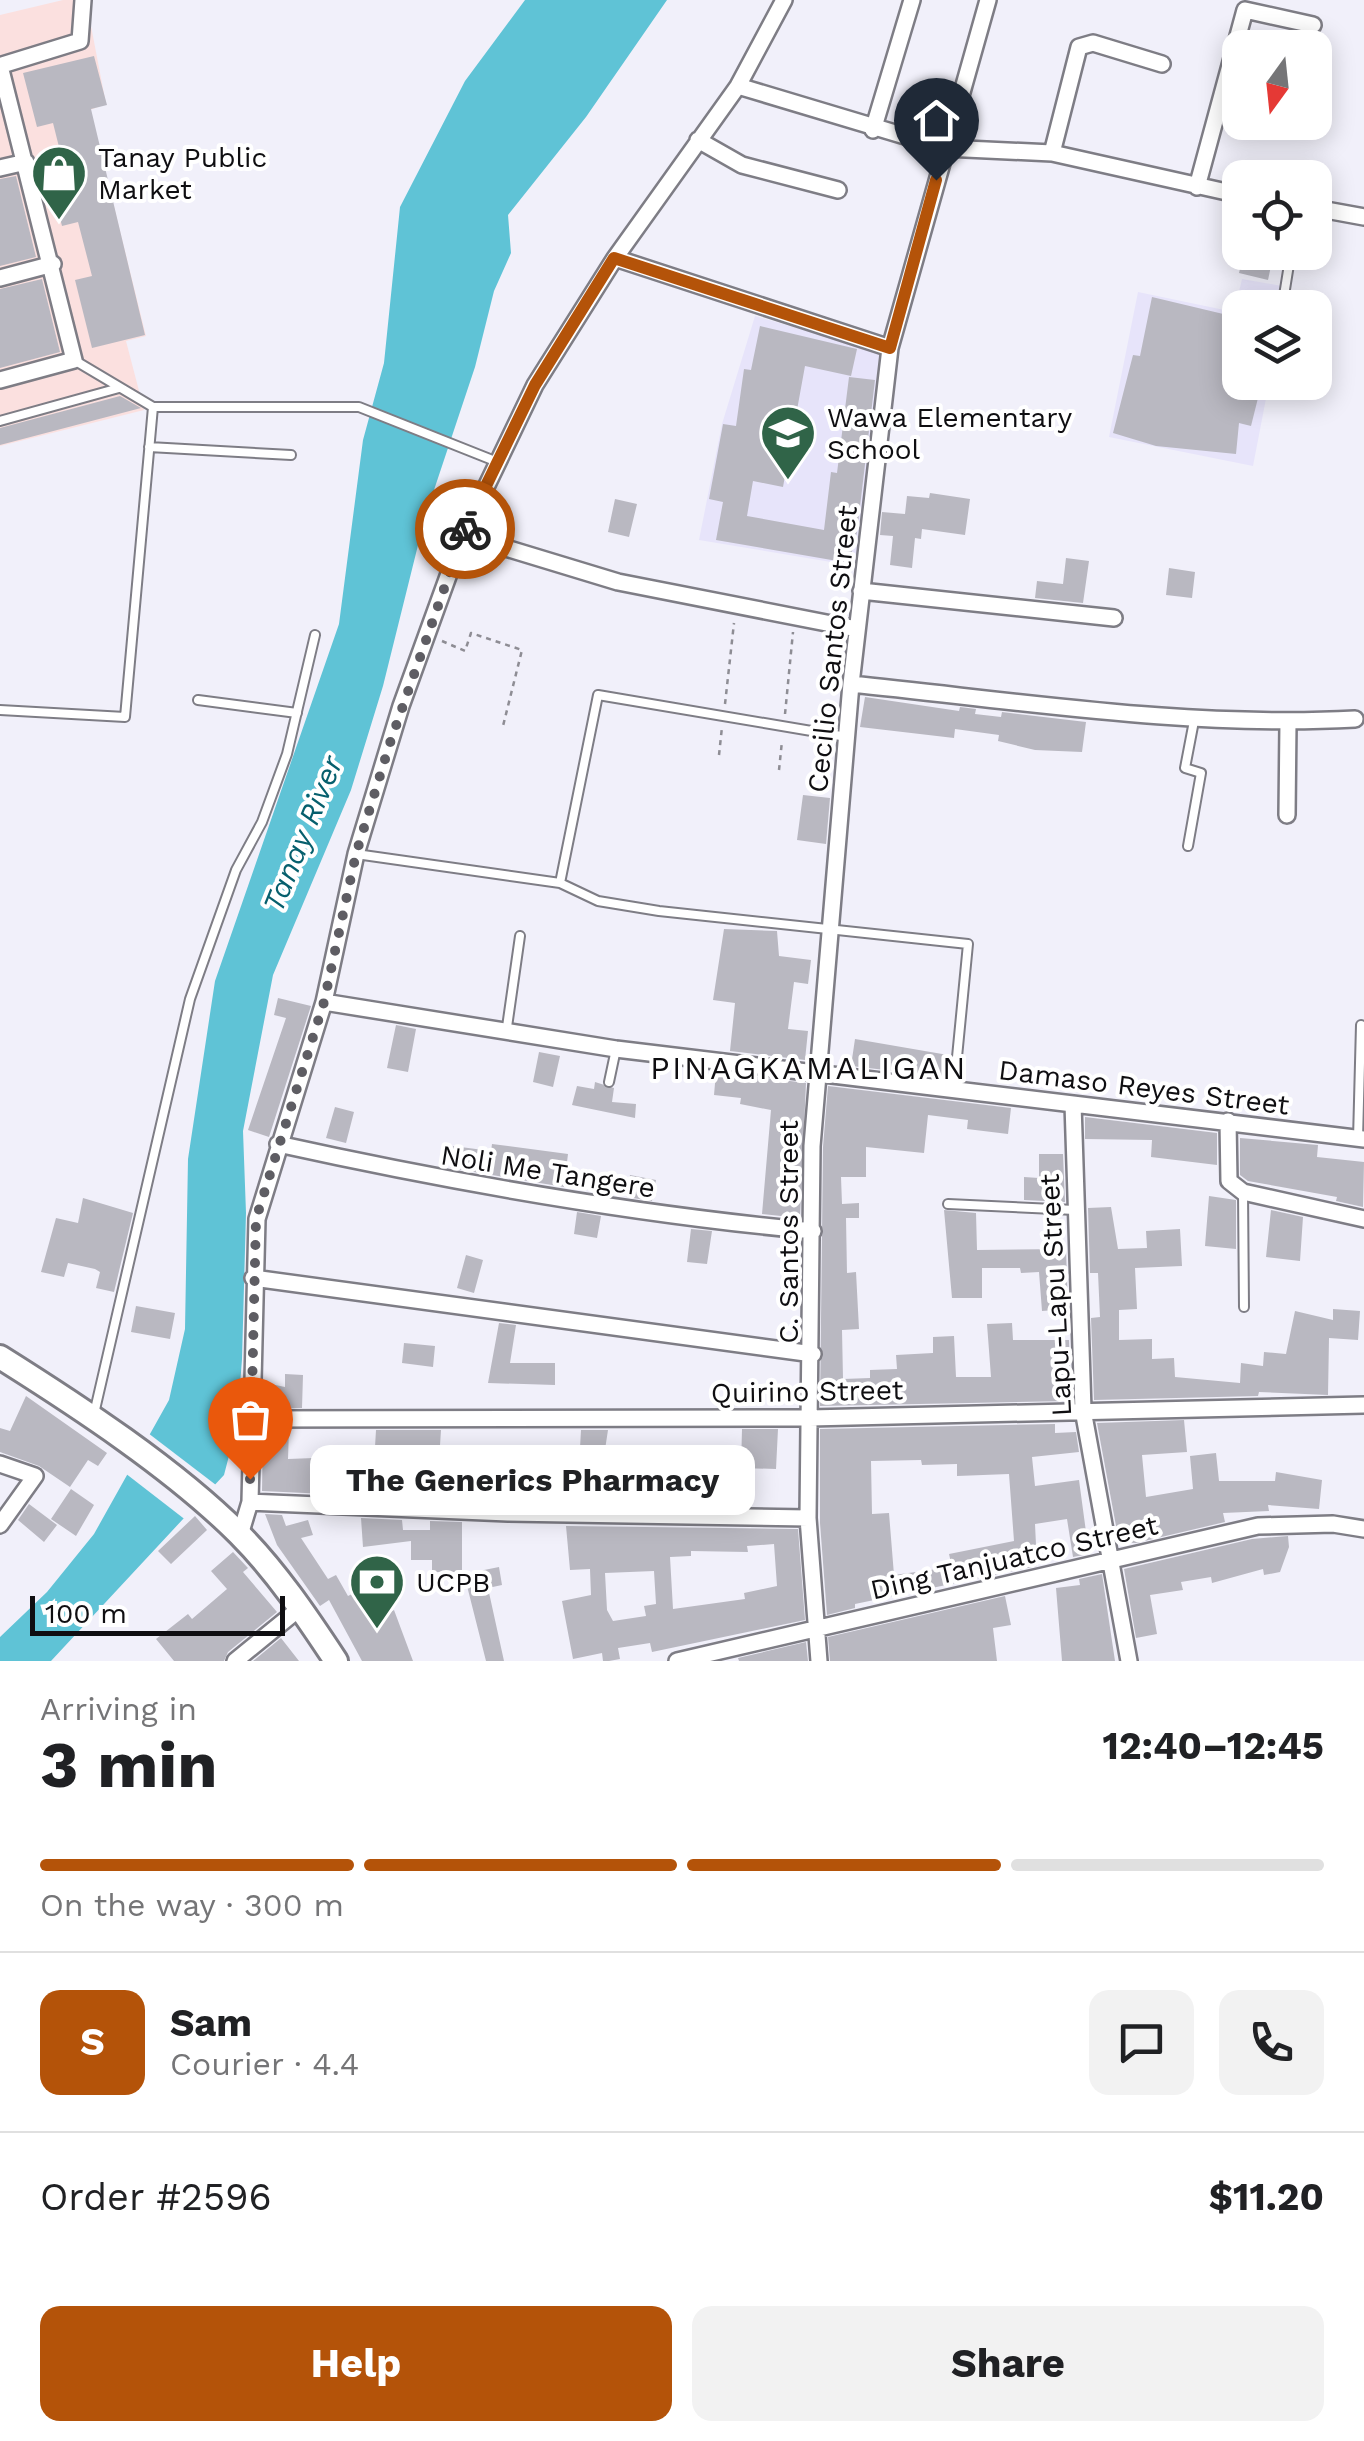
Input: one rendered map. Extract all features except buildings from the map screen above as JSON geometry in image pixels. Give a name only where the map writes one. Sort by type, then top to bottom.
[{"type":"main road","points":[[0,1357],[93,1419],[240,1535],[300,1608],[336,1661]]},
{"type":"street","points":[[0,380],[74,360],[1,65],[80,42],[83,0]]},
{"type":"street","points":[[240,1535],[250,1502],[256,1219],[324,1002],[356,854],[426,635],[463,534],[535,385],[614,258],[738,86],[784,0]]},
{"type":"street","points":[[873,130],[912,0]]},
{"type":"street","name":"Cecilio Santos Street","points":[[815,1076],[851,684],[890,348],[988,0]]},
{"type":"street","points":[[1197,187],[1245,10],[1313,25]]},
{"type":"street","points":[[1052,153],[1079,47],[1093,43],[1162,64]]},
{"type":"street","points":[[738,86],[873,130],[945,148],[1052,153],[1222,192]]},
{"type":"street","points":[[698,140],[742,165],[838,190]]},
{"type":"street","points":[[0,168],[26,162]]},
{"type":"street","points":[[1332,211],[1364,216]]},
{"type":"street","points":[[614,258],[890,348]]},
{"type":"street","points":[[0,278],[53,264]]},
{"type":"street","points":[[463,534],[618,582],[857,629]]},
{"type":"street","points":[[861,591],[1114,618]]},
{"type":"street","points":[[851,684],[1194,721],[1288,723],[1355,719]]},
{"type":"street","points":[[1287,816],[1288,723]]},
{"type":"street","name":"Damaso Reyes Street","points":[[324,1002],[616,1050],[1361,1139]]},
{"type":"street","name":"C. Santos Street","points":[[815,1076],[808,1518],[819,1661]]},
{"type":"street","name":"Lapu-Lapu Street","points":[[1073,1104],[1082,1410],[1129,1661]]},
{"type":"street","points":[[1228,1122],[1229,1181],[1243,1192],[1364,1219]]},
{"type":"street","name":"Noli Me Tangere","points":[[278,1144],[458,1184],[696,1220],[813,1232]]},
{"type":"street","points":[[252,1278],[813,1354]]},
{"type":"street","name":"Quirino Street","points":[[251,1419],[810,1418],[1364,1405]]},
{"type":"street","points":[[0,1464],[35,1476],[0,1525]]},
{"type":"street","points":[[250,1502],[508,1513],[808,1518]]},
{"type":"street","name":"Ding Tanjuatco Street","points":[[676,1661],[1272,1524],[1364,1529]]},
{"type":"street","points":[[235,1661],[300,1608]]},
{"type":"lane","points":[[74,360],[153,407],[359,407],[496,460]]},
{"type":"lane","points":[[0,421],[119,388]]},
{"type":"lane","points":[[0,710],[125,717],[153,407]]},
{"type":"lane","points":[[150,447],[290,455]]},
{"type":"lane","points":[[93,1419],[190,998],[236,870],[262,822],[288,754],[315,636]]},
{"type":"lane","points":[[560,883],[598,695],[847,738]]},
{"type":"lane","points":[[198,700],[298,714]]},
{"type":"lane","points":[[1188,846],[1201,772],[1186,768],[1194,721]]},
{"type":"lane","points":[[356,854],[560,883],[598,901],[829,933],[968,944],[954,1090]]},
{"type":"lane","points":[[506,1034],[520,936]]},
{"type":"lane","points":[[1361,1025],[1361,1139]]},
{"type":"lane","points":[[609,1082],[616,1050]]},
{"type":"lane","points":[[1243,1192],[1244,1307]]},
{"type":"lane","points":[[948,1204],[1075,1210]]},
{"type":"path","points":[[719,756],[736,606]]},
{"type":"path","points":[[779,770],[794,617]]},
{"type":"path","points":[[426,635],[465,651],[471,632],[522,650],[503,726]]},
{"type":"shaded area","name":"Tanay Public Market","points":[[63,0],[86,0],[106,104],[90,110],[146,336],[126,341],[144,410],[0,446],[0,15]]},
{"type":"shaded area","points":[[1242,279],[1288,287],[1287,290],[1239,290]]},
{"type":"shaded area","points":[[1138,292],[1222,310],[1222,400],[1266,400],[1253,466],[1109,437]]},
{"type":"shaded area","name":"Wawa Elementary School","points":[[755,316],[881,352],[855,566],[699,540],[722,424]]},
{"type":"water","name":"Tanay River","points":[[525,0],[667,0],[586,117],[508,215],[511,253],[494,291],[475,367],[425,517],[383,686],[351,790],[273,975],[243,1131],[246,1213],[242,1359],[237,1425],[224,1475],[51,1661],[0,1661],[0,1637],[47,1592],[94,1534],[169,1400],[185,1329],[188,1159],[215,981],[339,624],[363,440],[384,363],[400,207],[465,81]]},
{"type":"pier","points":[[148,1433],[216,1485],[187,1521],[125,1473]]},
{"type":"way so far","points":[[250,1479],[256,1219],[324,1002],[356,854],[401,706],[465,529]]},
{"type":"place","name":"Tanay Public Market","points":[[59,222]]},
{"type":"place","name":"Wawa Elementary School","points":[[788,482]]},
{"type":"place","name":"The Generics Pharmacy","points":[[250,1479]]},
{"type":"place","name":"UCPB","points":[[377,1631]]},
{"type":"district","name":"PINAGKAMALIGAN","points":[[809,1068]]},
{"type":"route","points":[[465,529],[535,385],[614,258],[890,348],[936,180]]}]
